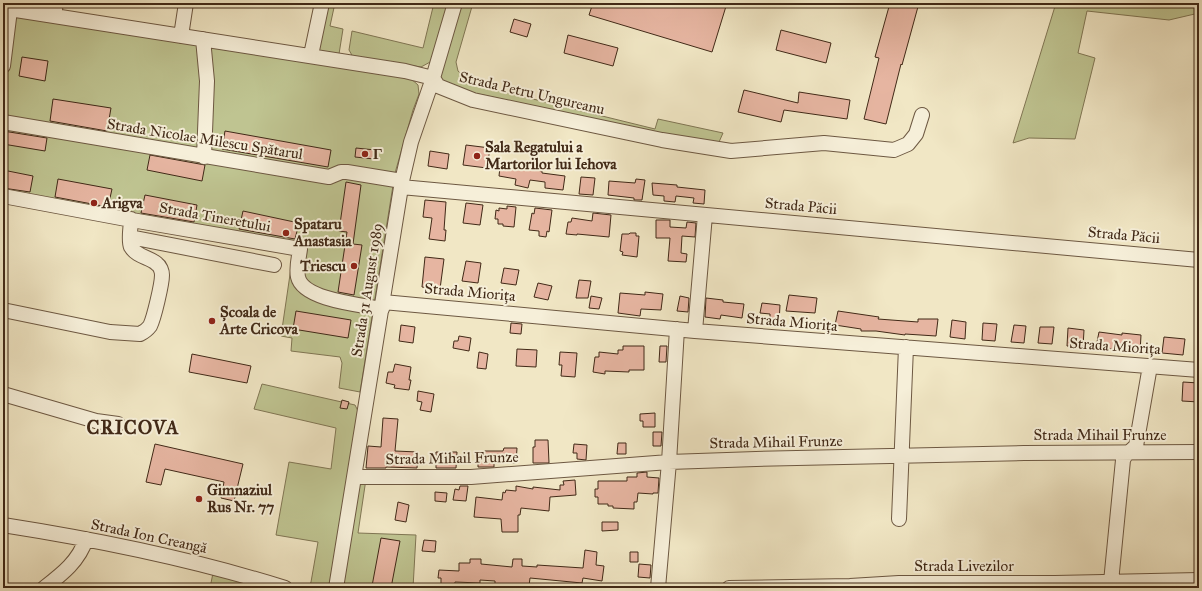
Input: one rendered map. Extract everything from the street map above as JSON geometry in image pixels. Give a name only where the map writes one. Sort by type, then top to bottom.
[{"type":"street","points":[[181,36],[186,3]]},
{"type":"street","points":[[311,55],[322,3]]},
{"type":"street","name":"Strada 31 August 1989","points":[[336,588],[401,184],[410,142],[433,78],[455,3]]},
{"type":"street","points":[[3,66],[7,9]]},
{"type":"street","name":"Strada Petru Ungureanu","points":[[7,9],[55,9],[181,36],[311,55],[405,71],[433,78],[438,86],[473,100],[662,140],[731,151],[824,143],[894,150],[908,144],[916,134],[922,115]]},
{"type":"street","points":[[204,39],[207,81],[204,156]]},
{"type":"street","name":"Strada Nicolae Milescu Spătarul","points":[[3,122],[330,177],[341,172],[347,172],[401,184]]},
{"type":"street","name":"Strada Păcii","points":[[401,184],[705,215],[1199,260]]},
{"type":"street","name":"Strada Tineretului","points":[[3,196],[300,249],[297,265],[298,278],[302,285],[310,292],[324,298],[382,305]]},
{"type":"street","points":[[695,331],[705,215]]},
{"type":"street","points":[[3,310],[110,332],[140,334],[145,331],[151,324],[162,273],[158,264],[135,252],[130,243],[131,220]]},
{"type":"street","points":[[130,237],[274,265]]},
{"type":"street","name":"Strada Miorița","points":[[382,305],[847,344],[906,347],[1199,370]]},
{"type":"street","points":[[658,588],[669,462],[676,329]]},
{"type":"street","points":[[899,519],[906,347]]},
{"type":"street","points":[[1111,582],[1123,460],[1125,456],[1136,446],[1150,366]]},
{"type":"street","points":[[3,394],[96,421],[118,424]]},
{"type":"street","name":"Strada Mihail Frunze","points":[[354,477],[471,477],[669,462],[901,455],[1199,452]]},
{"type":"street","name":"Strada Ion Creangă","points":[[3,525],[86,539],[180,558],[285,588]]},
{"type":"street","points":[[44,588],[61,575],[75,560],[82,550],[86,539]]},
{"type":"street","name":"Strada Livezilor","points":[[729,588],[850,586],[899,583],[1111,582],[1150,584],[1199,580]]},
{"type":"green space","points":[[326,3],[335,3],[330,26],[343,29],[339,54],[317,50]]},
{"type":"green space","points":[[434,3],[449,3],[432,61],[421,67],[353,57],[349,50],[352,31],[423,48]]},
{"type":"green space","points":[[461,3],[473,3],[456,62],[458,71],[472,84],[655,129],[658,119],[723,133],[719,142],[711,145],[451,88],[444,84],[440,75]]},
{"type":"green space","points":[[1056,3],[1199,3],[1199,13],[1169,20],[1087,11],[1078,53],[1095,58],[1075,139],[1029,138],[1013,143]]},
{"type":"green space","points":[[3,12],[409,77],[418,85],[419,94],[395,173],[360,392],[339,388],[342,363],[340,357],[291,351],[292,338],[281,336],[293,254],[132,215],[3,189]]},
{"type":"green space","points":[[262,384],[355,405],[358,411],[329,588],[309,588],[318,542],[276,535],[289,462],[331,469],[336,428],[254,409]]},
{"type":"green space","points":[[366,479],[358,533],[416,535],[413,588],[343,588],[359,483]]},
{"type":"green space","points":[[213,573],[262,588],[210,588]]},
{"type":"building","points":[[593,3],[727,3],[712,52],[589,15]]},
{"type":"building","points":[[890,3],[919,3],[902,65],[901,64],[886,124],[864,119],[879,58],[875,57]]},
{"type":"building","points":[[514,19],[531,24],[527,37],[510,32]]},
{"type":"building","points":[[781,30],[831,43],[826,63],[776,50]]},
{"type":"building","points":[[568,35],[618,48],[613,66],[564,53]]},
{"type":"building","points":[[22,57],[48,61],[45,81],[19,76]]},
{"type":"building","points":[[744,90],[798,103],[799,92],[850,100],[847,119],[784,110],[781,122],[738,112]]},
{"type":"building","points":[[53,99],[111,108],[107,131],[50,121]]},
{"type":"building","points":[[3,131],[47,138],[45,151],[3,144]]},
{"type":"building","points":[[225,131],[331,150],[328,167],[222,149]]},
{"type":"building","name":"Sala Regatului a Martorilor lui Iehova","points":[[466,145],[490,148],[487,168],[463,165]]},
{"type":"building","name":"Г","points":[[356,148],[375,150],[374,159],[355,157]]},
{"type":"building","points":[[430,151],[449,154],[447,169],[428,166]]},
{"type":"building","points":[[150,155],[205,165],[202,181],[147,170]]},
{"type":"building","points":[[514,166],[542,171],[542,173],[565,176],[563,190],[545,188],[545,182],[530,180],[528,188],[515,185],[516,179],[499,176],[500,167],[513,169]]},
{"type":"building","points":[[3,170],[33,176],[30,192],[3,188]]},
{"type":"building","points":[[581,177],[595,178],[593,195],[579,194]]},
{"type":"building","points":[[58,179],[112,189],[108,207],[55,197]]},
{"type":"building","points":[[636,179],[645,180],[642,200],[608,195],[609,181],[635,183]]},
{"type":"building","points":[[346,182],[361,185],[353,244],[362,245],[354,295],[338,292],[347,232],[339,231]]},
{"type":"building","points":[[652,183],[677,185],[677,187],[705,190],[704,204],[693,203],[694,198],[676,196],[675,202],[664,201],[664,196],[653,195]]},
{"type":"building","points":[[145,195],[197,205],[194,222],[141,213]]},
{"type":"building","points":[[425,200],[446,202],[444,230],[446,230],[445,241],[429,239],[432,218],[423,217]]},
{"type":"building","points":[[466,203],[483,205],[480,225],[463,223]]},
{"type":"building","points":[[507,206],[516,207],[514,227],[498,224],[498,219],[495,219],[496,210],[499,211],[499,208],[507,209]]},
{"type":"building","points":[[535,208],[552,210],[549,232],[547,231],[546,237],[539,236],[539,231],[529,230],[532,213],[534,214]]},
{"type":"building","points":[[243,211],[299,223],[295,239],[239,229]]},
{"type":"building","points":[[593,213],[611,215],[609,237],[566,234],[568,222],[571,222],[572,218],[592,221]]},
{"type":"building","points":[[656,220],[670,220],[670,227],[686,228],[687,222],[696,223],[695,237],[682,236],[681,253],[687,254],[686,262],[668,261],[670,238],[656,238]]},
{"type":"building","points":[[636,233],[636,236],[639,236],[637,257],[622,255],[623,252],[620,251],[622,234]]},
{"type":"building","points":[[425,257],[444,259],[440,289],[422,287]]},
{"type":"building","points":[[466,261],[481,263],[478,283],[462,281]]},
{"type":"building","points":[[504,268],[519,270],[516,285],[501,283]]},
{"type":"building","points":[[579,280],[591,281],[588,298],[576,298]]},
{"type":"building","points":[[538,283],[552,286],[548,300],[534,297]]},
{"type":"building","points":[[645,292],[663,294],[661,310],[641,309],[640,316],[618,313],[620,293],[645,295]]},
{"type":"building","points":[[789,295],[817,298],[815,313],[786,311]]},
{"type":"building","points":[[591,296],[602,298],[599,309],[589,308]]},
{"type":"building","points":[[680,296],[689,298],[688,312],[677,311]]},
{"type":"building","points":[[706,298],[723,300],[723,302],[744,304],[742,318],[721,315],[720,319],[705,317]]},
{"type":"building","points":[[762,303],[780,305],[779,323],[770,323],[770,314],[760,313]]},
{"type":"building","points":[[296,311],[351,320],[348,338],[293,329]]},
{"type":"building","points":[[838,311],[879,317],[878,319],[918,322],[918,319],[938,319],[936,336],[861,331],[861,329],[835,325]]},
{"type":"building","points":[[952,320],[966,322],[965,339],[950,337]]},
{"type":"building","points":[[511,323],[522,324],[521,334],[510,333]]},
{"type":"building","points":[[983,323],[997,324],[995,341],[982,340]]},
{"type":"building","points":[[401,325],[415,327],[413,343],[399,341]]},
{"type":"building","points":[[1014,325],[1026,326],[1024,343],[1011,342]]},
{"type":"building","points":[[1040,327],[1054,327],[1052,344],[1038,343]]},
{"type":"building","points":[[1068,328],[1084,330],[1083,347],[1067,346]]},
{"type":"building","points":[[1099,332],[1122,335],[1122,333],[1141,335],[1140,353],[1096,347]]},
{"type":"building","points":[[459,336],[471,338],[469,351],[453,348],[454,341],[458,341]]},
{"type":"building","points":[[1164,337],[1185,339],[1183,355],[1162,353]]},
{"type":"building","points":[[623,346],[644,346],[644,370],[629,370],[629,372],[605,371],[605,374],[593,372],[595,357],[599,357],[599,352],[618,354],[618,350],[623,350]]},
{"type":"building","points":[[660,346],[667,346],[666,362],[659,362]]},
{"type":"building","points":[[517,349],[537,350],[536,367],[516,366]]},
{"type":"building","points":[[479,352],[488,354],[486,369],[477,368]]},
{"type":"building","points":[[560,352],[577,353],[575,377],[561,376],[562,365],[559,365]]},
{"type":"building","points":[[192,354],[251,366],[247,383],[189,372]]},
{"type":"building","points":[[395,364],[411,367],[409,390],[394,388],[395,385],[386,383],[388,372],[393,372]]},
{"type":"building","points":[[1183,382],[1199,383],[1199,402],[1182,401]]},
{"type":"building","points":[[418,391],[434,394],[431,412],[420,410],[422,402],[417,401]]},
{"type":"building","points":[[342,400],[349,402],[347,409],[340,408]]},
{"type":"building","points":[[655,413],[655,427],[643,427],[643,421],[640,421],[640,414]]},
{"type":"building","points":[[383,418],[398,419],[395,451],[418,452],[417,468],[366,468],[368,446],[381,447]]},
{"type":"building","points":[[653,432],[662,432],[661,446],[653,446]]},
{"type":"building","points":[[535,440],[548,440],[549,463],[533,463],[533,447],[535,447]]},
{"type":"building","points":[[618,443],[626,443],[626,454],[617,454]]},
{"type":"building","points":[[155,444],[243,464],[234,501],[221,498],[224,482],[165,469],[161,485],[146,482]]},
{"type":"building","points":[[574,444],[587,445],[586,460],[577,459],[577,453],[573,453]]},
{"type":"building","points":[[504,448],[517,448],[516,463],[494,462],[494,467],[478,467],[478,451],[503,451]]},
{"type":"building","points":[[436,452],[457,452],[456,468],[436,468]]},
{"type":"building","points":[[647,472],[647,477],[659,478],[658,493],[638,493],[637,502],[634,502],[634,509],[613,508],[613,506],[608,506],[608,504],[598,504],[598,497],[595,497],[595,489],[598,489],[598,481],[627,481],[627,477],[637,477],[637,473]]},
{"type":"building","points":[[575,480],[576,495],[550,497],[549,511],[521,508],[520,515],[518,515],[518,532],[502,532],[501,519],[474,517],[476,497],[502,500],[503,492],[505,493],[506,490],[516,491],[516,486],[533,489],[533,487],[560,490],[560,485],[564,485],[563,481]]},
{"type":"building","points":[[460,486],[468,486],[466,501],[453,500],[455,489],[459,490]]},
{"type":"building","points":[[435,492],[447,493],[446,502],[435,501]]},
{"type":"building","points":[[398,502],[409,505],[406,522],[395,520]]},
{"type":"building","points":[[602,522],[618,522],[618,530],[602,531]]},
{"type":"building","points":[[381,538],[400,541],[391,588],[372,586]]},
{"type":"building","points":[[424,540],[436,541],[435,552],[422,551]]},
{"type":"building","points":[[585,550],[597,552],[596,565],[604,566],[602,581],[583,578],[582,583],[530,578],[529,586],[505,584],[495,585],[495,581],[480,580],[480,583],[455,582],[454,588],[445,588],[446,584],[441,584],[441,578],[438,578],[439,570],[459,571],[459,563],[470,563],[470,559],[481,559],[481,564],[512,567],[513,559],[522,559],[522,566],[537,567],[537,565],[583,568]]},
{"type":"building","points":[[630,552],[638,552],[638,562],[630,562]]},
{"type":"building","points":[[639,564],[651,565],[650,578],[638,577]]},
{"type":"place","name":"Г","points":[[365,154]]},
{"type":"place","name":"Sala Regatului a Martorilor lui Iehova","points":[[477,156]]},
{"type":"place","name":"Arigva","points":[[94,203]]},
{"type":"place","name":"Spataru Anastasia","points":[[286,233]]},
{"type":"place","name":"Triescu","points":[[354,266]]},
{"type":"place","name":"Școala de Arte Cricova","points":[[212,321]]},
{"type":"place","name":"Gimnaziul Rus Nr. 77","points":[[199,499]]},
{"type":"district","name":"CRICOVA","points":[[133,427]]}]
